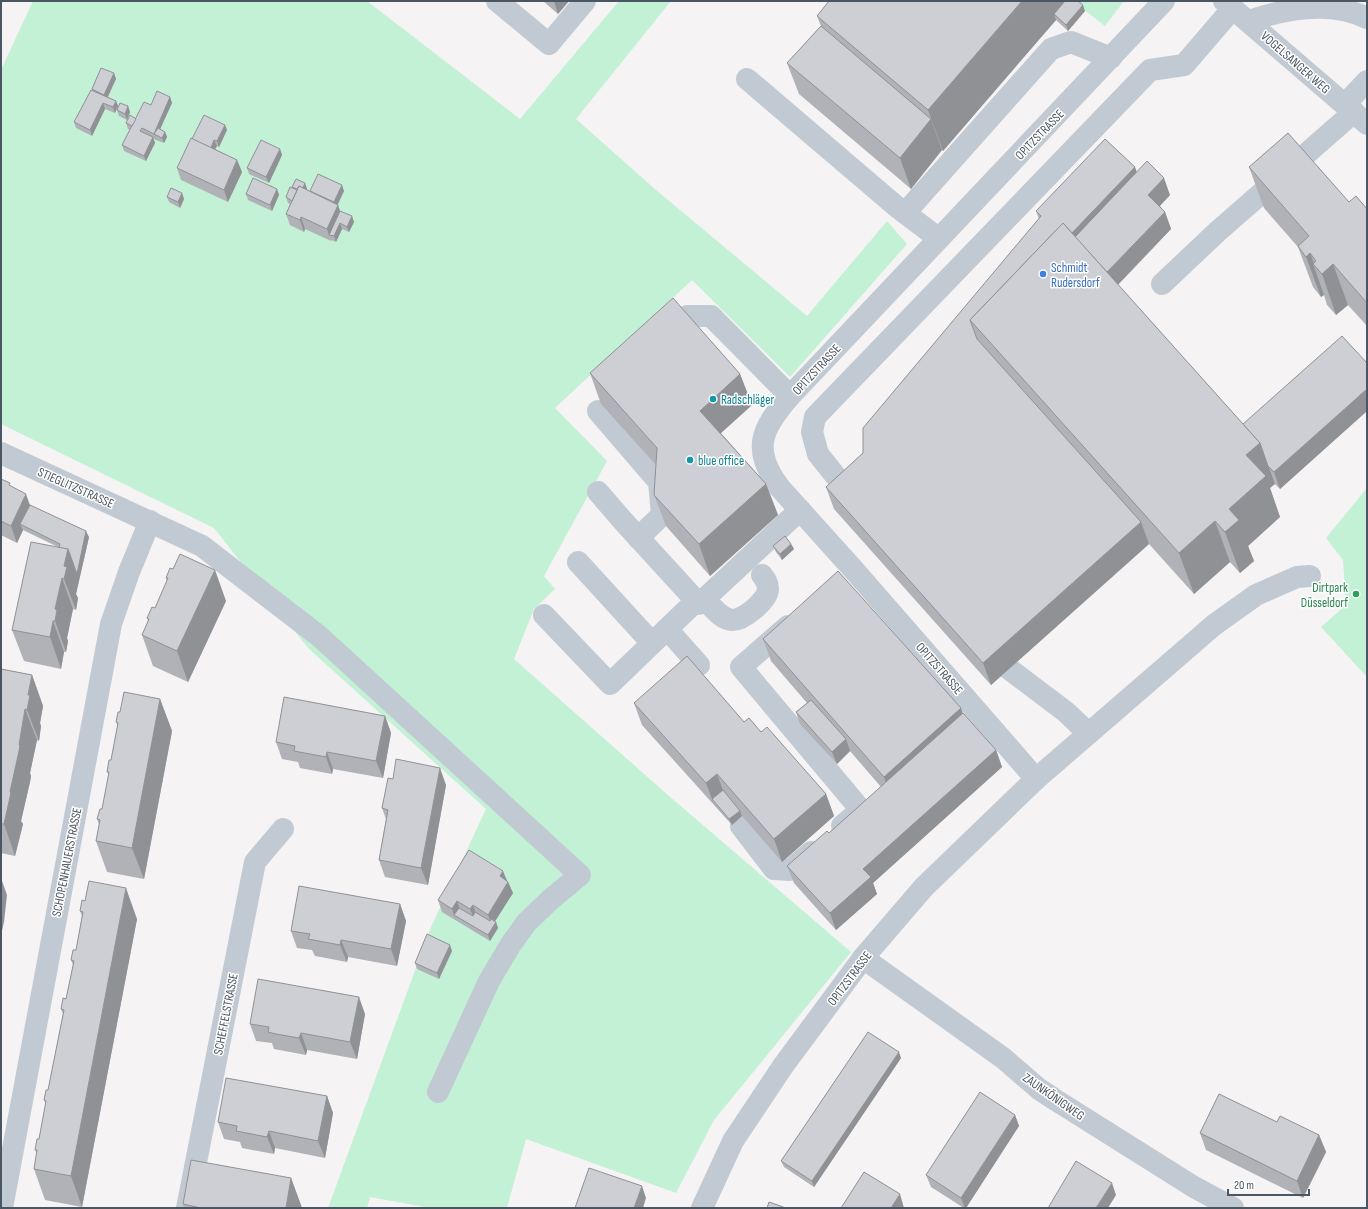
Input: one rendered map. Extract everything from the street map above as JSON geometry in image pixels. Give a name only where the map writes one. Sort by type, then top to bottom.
[{"type":"street","points":[[497,1],[549,44],[585,1]]},
{"type":"street","name":"OPITZSTRASSE","points":[[1036,779],[770,476],[765,464],[762,449],[768,423],[790,396],[1164,1]]},
{"type":"street","points":[[850,494],[818,454],[812,432],[816,417],[1150,70],[1184,65],[1236,10],[1279,11],[1308,7],[1344,8],[1367,18]]},
{"type":"street","name":"VOGELSANGER WEG","points":[[1236,10],[1355,113]]},
{"type":"street","points":[[905,213],[1051,49],[1071,42],[1110,58]]},
{"type":"street","points":[[747,79],[905,213],[938,238]]},
{"type":"street","points":[[1162,284],[1217,232],[1355,113],[1367,81]]},
{"type":"street","points":[[654,346],[687,316],[711,316],[790,396]]},
{"type":"street","points":[[600,400],[659,482],[662,515],[638,538]]},
{"type":"street","name":"STIEGLITZSTRASSE","points":[[1,453],[202,546],[319,636],[580,875],[527,922],[511,944],[489,981],[438,1092]]},
{"type":"street","points":[[598,492],[638,538],[700,600],[723,618],[733,620],[744,617],[765,598],[768,586],[762,575]]},
{"type":"street","points":[[544,615],[610,684],[659,636],[800,510]]},
{"type":"street","name":"SCHOPENHAUERSTRASSE","points":[[2,1208],[111,624],[129,572],[150,521]]},
{"type":"street","points":[[578,562],[659,636],[699,665]]},
{"type":"street","points":[[836,584],[853,569]]},
{"type":"street","name":"OPITZSTRASSE","points":[[702,1208],[733,1141],[783,1066],[863,958],[924,887],[1036,779],[1214,625],[1256,595],[1296,577],[1310,576]]},
{"type":"street","points":[[741,826],[774,869],[790,870],[862,810],[741,667],[800,615]]},
{"type":"street","points":[[1009,669],[1066,712],[1088,733]]},
{"type":"street","name":"SCHEFFELSTRASSE","points":[[187,1208],[255,862],[283,829]]},
{"type":"street","name":"ZAUNKÖNIGWEG","points":[[863,958],[1003,1058],[1039,1089],[1194,1187],[1233,1208]]},
{"type":"green space","points":[[33,1],[367,1],[520,119],[619,1],[671,1],[576,119],[656,190],[807,316],[887,221],[907,244],[790,377],[692,280],[555,408],[607,461],[544,576],[555,589],[534,609],[514,659],[669,796],[851,952],[714,1120],[676,1193],[526,1139],[507,1208],[430,1208],[370,1197],[367,1208],[328,1208],[431,927],[486,809],[308,648],[214,528],[1,424],[1,70]]},
{"type":"green space","points":[[1073,1],[1124,1],[1105,26]]},
{"type":"green space","name":"Dirtpark Düsseldorf","points":[[1367,488],[1367,677],[1321,627],[1346,605],[1343,560],[1326,538]]},
{"type":"building","points":[[829,1],[1022,1],[928,110],[817,16]]},
{"type":"building","points":[[1065,1],[1078,1],[1083,5],[1066,25],[1054,14]]},
{"type":"building","points":[[821,26],[931,119],[900,158],[787,63]]},
{"type":"building","points":[[101,68],[114,73],[104,95],[92,89]]},
{"type":"building","points":[[91,90],[116,101],[113,107],[103,103],[90,130],[74,122]]},
{"type":"building","points":[[157,91],[170,97],[154,134],[142,128],[140,131],[153,137],[144,156],[122,145],[144,102],[151,105]]},
{"type":"building","points":[[120,103],[128,106],[125,114],[117,110]]},
{"type":"building","points":[[130,115],[136,119],[132,126],[126,123]]},
{"type":"building","points":[[204,115],[225,125],[217,141],[214,140],[211,148],[192,139]]},
{"type":"building","points":[[158,128],[165,132],[162,138],[154,134]]},
{"type":"building","points":[[1288,133],[1349,202],[1356,196],[1367,209],[1367,303],[1333,264],[1322,274],[1313,264],[1316,261],[1310,253],[1306,257],[1298,246],[1309,236],[1249,167]]},
{"type":"building","points":[[191,138],[237,160],[224,190],[177,168]]},
{"type":"building","points":[[1105,139],[1135,167],[1072,233],[1063,223],[970,320],[977,339],[1141,522],[983,663],[826,487],[863,453],[863,428],[1041,216],[1036,211]]},
{"type":"building","points":[[261,140],[280,149],[266,177],[247,168]]},
{"type":"building","points":[[1147,161],[1164,178],[1148,195],[1165,212],[1107,272],[1075,237]]},
{"type":"building","points":[[318,174],[342,185],[334,202],[310,191]]},
{"type":"building","points":[[253,178],[277,189],[270,205],[246,194]]},
{"type":"building","points":[[296,179],[305,183],[303,188],[299,186],[297,189],[292,187]]},
{"type":"building","points":[[299,186],[338,205],[327,229],[301,217],[300,220],[286,214]]},
{"type":"building","points":[[290,187],[297,190],[292,201],[286,197]]},
{"type":"building","points":[[171,188],[182,193],[178,202],[167,197]]},
{"type":"building","points":[[340,211],[352,216],[347,227],[340,223],[334,236],[329,235]]},
{"type":"building","points":[[1063,223],[1260,443],[1246,455],[1266,476],[1229,509],[1239,520],[1225,532],[1215,521],[1179,553],[970,320]]},
{"type":"building","name":"blue office","points":[[673,298],[740,374],[700,411],[766,484],[699,544],[654,495],[657,448],[590,373]]},
{"type":"building","points":[[1342,336],[1367,363],[1367,389],[1274,472],[1268,466],[1260,443],[1243,424]]},
{"type":"building","points":[[1,479],[10,483],[9,485],[26,494],[11,526],[1,521]]},
{"type":"building","points":[[30,505],[86,531],[77,574],[68,549],[59,548],[60,544],[20,524]]},
{"type":"building","points":[[785,536],[791,544],[780,554],[773,546]]},
{"type":"building","points":[[31,542],[68,549],[64,566],[67,567],[64,579],[62,578],[55,609],[57,610],[55,621],[53,621],[50,637],[12,630]]},
{"type":"building","points":[[180,554],[215,570],[177,651],[142,635],[149,619],[147,618],[152,607],[155,608],[168,578],[166,578],[170,568],[173,569]]},
{"type":"building","points":[[838,571],[961,708],[884,777],[763,639]]},
{"type":"building","points":[[687,656],[744,722],[749,718],[761,732],[767,727],[826,794],[774,839],[717,774],[706,783],[634,703]]},
{"type":"building","points":[[1,669],[32,675],[28,695],[30,695],[27,710],[25,709],[19,751],[4,824],[1,824]]},
{"type":"building","points":[[124,692],[160,699],[132,848],[96,841],[100,820],[97,819],[100,809],[102,809],[109,772],[107,772],[109,760],[111,760],[118,723],[116,722],[118,712],[120,712]]},
{"type":"building","points":[[284,697],[385,716],[376,761],[327,752],[326,757],[294,751],[295,746],[276,742]]},
{"type":"building","points":[[811,700],[846,739],[832,752],[796,712]]},
{"type":"building","points":[[963,713],[996,750],[863,869],[871,877],[830,913],[787,866],[827,831],[829,833]]},
{"type":"building","points":[[396,759],[440,768],[421,868],[379,860],[388,810],[382,808],[388,778],[393,779]]},
{"type":"building","points":[[723,790],[740,811],[729,819],[712,799]]},
{"type":"building","points":[[469,850],[503,871],[500,876],[508,882],[488,915],[473,905],[470,909],[457,901],[452,909],[438,900]]},
{"type":"building","points":[[89,881],[126,888],[71,1176],[34,1169],[37,1150],[35,1150],[37,1139],[39,1139],[46,1101],[44,1100],[46,1090],[48,1090],[64,1010],[61,1009],[63,998],[66,999],[74,961],[71,960],[73,950],[76,950],[83,912],[80,911],[82,900],[85,901]]},
{"type":"building","points":[[299,886],[400,904],[391,949],[341,940],[340,945],[308,939],[310,934],[291,931]]},
{"type":"building","points":[[459,908],[473,916],[475,912],[490,921],[491,919],[496,922],[488,935],[454,915]]},
{"type":"building","points":[[427,934],[450,945],[437,973],[415,963]]},
{"type":"building","points":[[258,979],[359,997],[350,1042],[301,1033],[299,1038],[276,1034],[268,1032],[269,1027],[250,1024]]},
{"type":"building","points":[[868,1032],[899,1052],[812,1181],[781,1161]]},
{"type":"building","points":[[226,1078],[327,1096],[318,1141],[269,1131],[267,1137],[236,1131],[237,1126],[218,1122]]},
{"type":"building","points":[[980,1092],[1015,1115],[961,1198],[926,1175]]},
{"type":"building","points":[[1219,1094],[1277,1122],[1280,1116],[1319,1135],[1297,1181],[1200,1133]]},
{"type":"building","points":[[191,1160],[291,1178],[286,1208],[201,1208],[183,1204]]},
{"type":"building","points":[[1076,1161],[1112,1183],[1096,1208],[1048,1208]]},
{"type":"building","points":[[589,1168],[642,1186],[634,1208],[575,1208]]},
{"type":"building","points":[[864,1172],[900,1194],[891,1208],[841,1208]]},
{"type":"building","points":[[769,1202],[786,1208],[767,1208]]},
{"type":"place","name":"Schmidt Rudersdorf","points":[[1043,274]]},
{"type":"place","name":"Radschläger","points":[[713,399]]},
{"type":"place","name":"blue office","points":[[690,460]]},
{"type":"place","name":"Dirtpark Düsseldorf","points":[[1356,594]]}]
